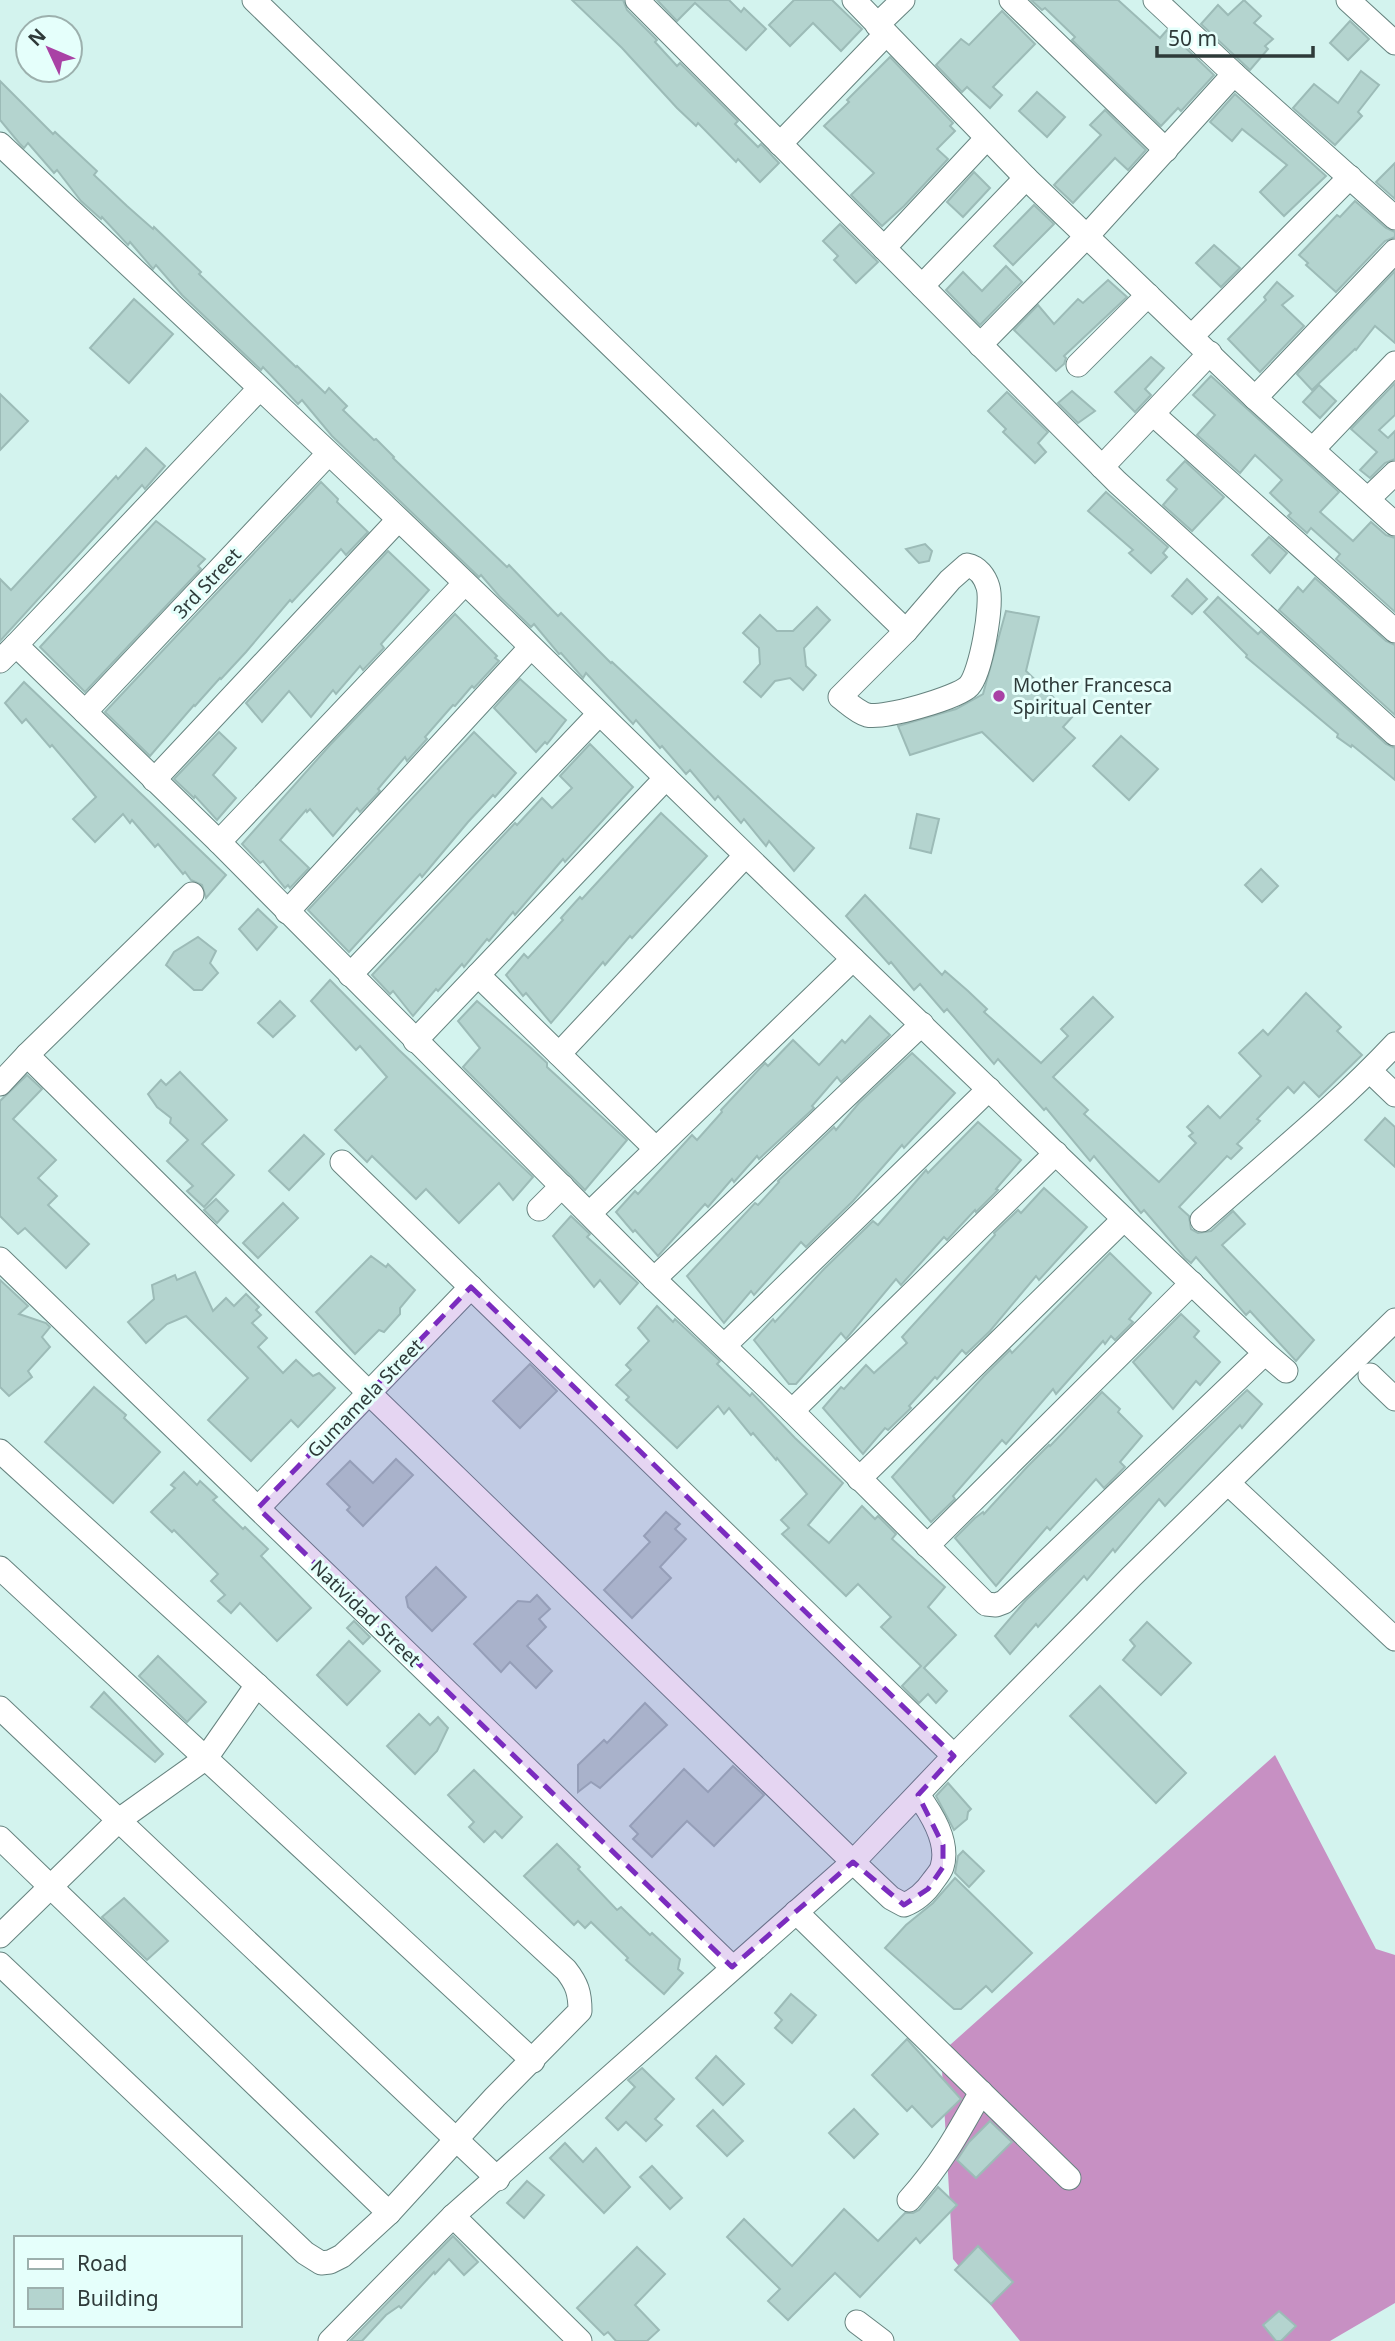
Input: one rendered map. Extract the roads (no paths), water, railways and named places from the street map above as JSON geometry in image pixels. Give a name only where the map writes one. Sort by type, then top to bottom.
[{"type":"street","points":[[254,0],[906,631]]},
{"type":"street","points":[[854,0],[1026,178],[1255,398],[1395,524]]},
{"type":"street","points":[[780,144],[882,29],[903,0]]},
{"type":"street","points":[[1011,0],[1166,150]]},
{"type":"street","points":[[1156,0],[1234,74],[1395,218]]},
{"type":"street","points":[[1348,0],[1395,43]]},
{"type":"street","points":[[639,1],[1102,467],[1395,734]]},
{"type":"street","points":[[980,345],[1087,236],[1234,74]]},
{"type":"street","points":[[884,248],[986,139]]},
{"type":"street","points":[[0,144],[465,583],[745,856],[1286,1371]]},
{"type":"street","points":[[1192,336],[1350,177]]},
{"type":"street","points":[[922,286],[1026,178]]},
{"type":"street","points":[[1255,398],[1395,251]]},
{"type":"street","points":[[1078,365],[1148,295]]},
{"type":"street","points":[[1102,467],[1210,353]]},
{"type":"street","points":[[1313,449],[1395,363]]},
{"type":"street","points":[[260,388],[8,653],[85,712],[219,842],[654,1279],[725,1345],[986,1604],[1004,1602],[1265,1353]]},
{"type":"street","points":[[1153,414],[1395,631]]},
{"type":"street","name":"3rd Street","points":[[85,712],[328,454]]},
{"type":"street","points":[[1368,499],[1395,473]]},
{"type":"street","points":[[155,780],[398,520]]},
{"type":"street","points":[[973,566],[981,574],[988,586],[989,607],[976,676],[968,688],[936,700],[888,713],[869,715],[840,697],[906,631],[961,568],[973,566]]},
{"type":"street","points":[[219,842],[465,583]]},
{"type":"street","points":[[287,912],[530,648]]},
{"type":"street","points":[[350,975],[599,713]]},
{"type":"street","points":[[415,1041],[666,778]]},
{"type":"street","points":[[559,1054],[745,856]]},
{"type":"street","points":[[0,1084],[192,894]]},
{"type":"street","points":[[590,1213],[853,959]]},
{"type":"street","points":[[478,975],[655,1148]]},
{"type":"street","points":[[654,1279],[922,1024]]},
{"type":"street","points":[[1202,1220],[1370,1071],[1395,1044]]},
{"type":"street","points":[[27,1055],[369,1394],[853,1862],[891,1898],[904,1905],[916,1900],[928,1889],[943,1867],[943,1845],[931,1812],[918,1795]]},
{"type":"street","points":[[1370,1071],[1395,1095]]},
{"type":"street","points":[[725,1345],[989,1089]]},
{"type":"street","points":[[792,1411],[1056,1153]]},
{"type":"street","points":[[342,1162],[954,1756]]},
{"type":"street","points":[[539,1209],[562,1186]]},
{"type":"street","points":[[859,1479],[1124,1219]]},
{"type":"street","name":"Natividad Street","points":[[0,1259],[732,1967]]},
{"type":"street","points":[[927,1546],[1192,1283]]},
{"type":"street","name":"Gumamela Street","points":[[258,1508],[471,1287]]},
{"type":"street","points":[[330,2341],[453,2216],[498,2179],[732,1967],[853,1862],[954,1756],[1395,1320]]},
{"type":"street","points":[[1370,1374],[1395,1399]]},
{"type":"street","points":[[0,1451],[257,1685],[576,1983],[580,1995],[580,2011],[456,2139],[389,2213],[342,2256],[321,2263],[314,2260],[0,1964]]},
{"type":"street","points":[[1228,1483],[1395,1639]]},
{"type":"street","points":[[0,1568],[533,2061]]},
{"type":"street","points":[[0,1936],[118,1820],[206,1758],[257,1685]]},
{"type":"street","points":[[0,1708],[498,2179]]},
{"type":"street","points":[[0,1838],[389,2213]]},
{"type":"street","points":[[796,1912],[1069,2178]]},
{"type":"street","points":[[909,2200],[941,2161],[981,2092]]},
{"type":"street","points":[[453,2216],[580,2341]]},
{"type":"street","points":[[858,2322],[882,2341]]},
{"type":"place","name":"Mother Francesca Spiritual Center","points":[[999,696]]}]
